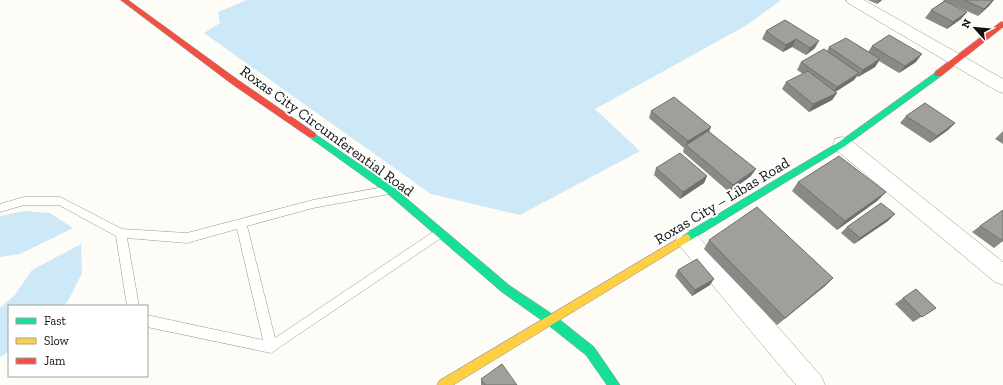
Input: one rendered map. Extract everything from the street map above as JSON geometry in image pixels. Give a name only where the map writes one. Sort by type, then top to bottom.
[{"type":"main road","name":"Roxas City Circumferential Road","points":[[124,0],[241,87],[390,190],[506,289],[551,320],[590,351],[614,385]]},
{"type":"main road","name":"Roxas City – Libas Road","points":[[443,385],[842,144],[958,60],[1003,24]]},
{"type":"street","points":[[853,0],[1003,87]]},
{"type":"street","points":[[842,144],[1003,275]]},
{"type":"street","points":[[687,238],[812,385]]},
{"type":"lane","points":[[0,208],[24,201],[60,201],[121,233],[187,238],[313,204],[390,190]]},
{"type":"lane","points":[[241,223],[271,347]]},
{"type":"lane","points":[[121,233],[133,305]]},
{"type":"lane","points":[[148,322],[271,347],[440,233]]},
{"type":"water","points":[[247,0],[781,0],[747,25],[595,109],[640,151],[520,215],[431,194],[204,33],[220,23],[218,12]]},
{"type":"water","points":[[25,211],[50,213],[73,228],[20,254],[0,257],[0,216]]},
{"type":"water","points":[[81,244],[82,273],[65,305],[8,305],[8,353],[0,357],[0,308],[15,295],[32,270]]},
{"type":"building","points":[[964,0],[993,0],[984,9]]},
{"type":"building","points":[[945,1],[967,12],[953,22],[931,10]]},
{"type":"building","points":[[785,20],[819,41],[810,48],[796,39],[786,45],[766,31]]},
{"type":"building","points":[[889,35],[922,54],[905,66],[872,46]]},
{"type":"building","points":[[846,38],[880,59],[863,70],[829,47]]},
{"type":"building","points":[[824,49],[859,73],[837,87],[801,62]]},
{"type":"building","points":[[808,71],[837,93],[813,104],[786,82]]},
{"type":"building","points":[[674,97],[711,127],[688,141],[651,111]]},
{"type":"building","points":[[925,103],[955,123],[937,136],[906,116]]},
{"type":"building","points":[[708,131],[756,169],[733,185],[686,145]]},
{"type":"building","points":[[680,153],[707,176],[683,192],[656,168]]},
{"type":"building","points":[[839,156],[886,192],[845,221],[798,182]]},
{"type":"building","points":[[881,203],[895,214],[860,238],[847,227]]},
{"type":"building","points":[[757,207],[833,278],[785,318],[709,240]]},
{"type":"building","points":[[1003,210],[1003,241],[980,226]]},
{"type":"building","points":[[697,259],[714,279],[695,290],[678,270]]},
{"type":"building","points":[[916,289],[936,308],[922,317],[903,298]]},
{"type":"building","points":[[502,364],[517,385],[485,385],[481,379]]},
{"type":"traffic: fast","points":[[686,238],[842,144],[938,74]]},
{"type":"traffic: fast","points":[[312,135],[390,190],[506,289],[551,320],[590,351],[614,385]]},
{"type":"traffic: slow","points":[[443,385],[686,238]]},
{"type":"traffic: jam","points":[[124,0],[235,82],[312,135]]},
{"type":"traffic: jam","points":[[938,74],[1003,24]]}]
